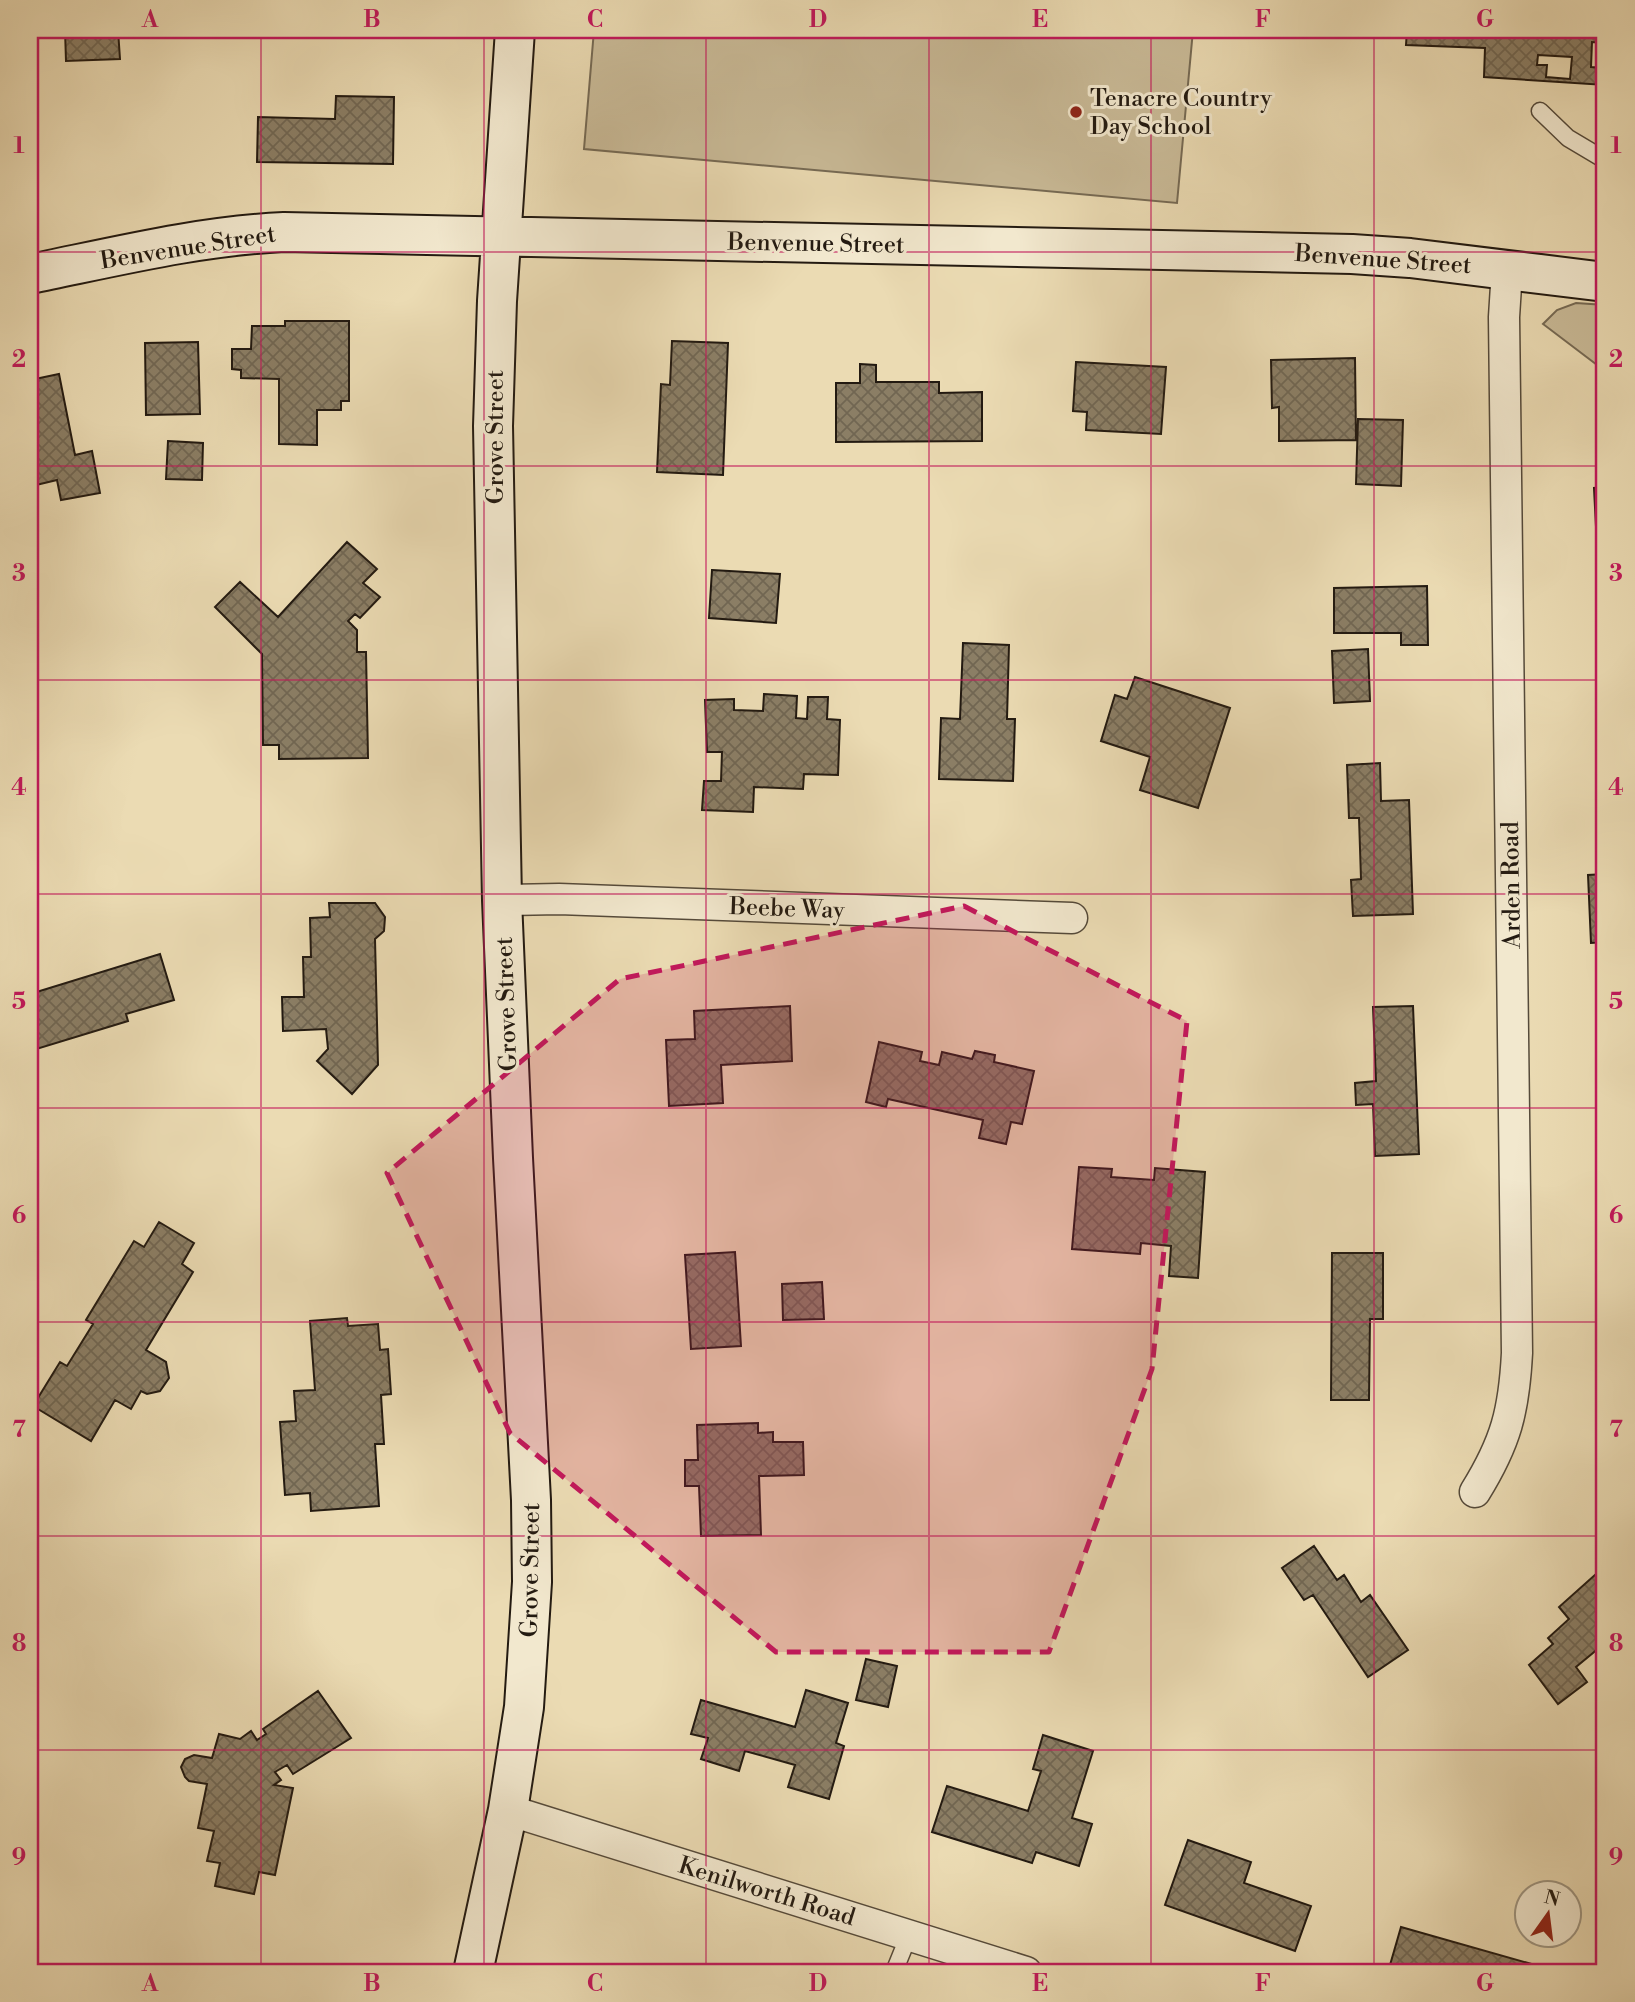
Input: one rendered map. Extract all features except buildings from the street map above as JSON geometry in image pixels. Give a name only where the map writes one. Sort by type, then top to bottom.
[{"type":"street","name":"Grove Street","points":[[472,1972],[508,1810],[524,1707],[533,1582],[502,900],[493,426],[500,237],[515,30]]},
{"type":"street","name":"Benvenue Street","points":[[30,274],[196,241],[284,232],[1352,254],[1410,258],[1605,282]]},
{"type":"street","name":"Arden Road","points":[[1475,1492],[1503,1441],[1516,1384],[1517,1353],[1504,317],[1507,270]]},
{"type":"street","name":"Beebe Way","points":[[502,900],[559,899],[1072,918]]},
{"type":"street","name":"Kenilworth Road","points":[[508,1810],[1026,1972]]},
{"type":"lane","points":[[1540,111],[1568,138],[1605,160]]},
{"type":"lane","points":[[894,1972],[909,1935]]},
{"type":"highlighted area","points":[[964,906],[1187,1021],[1152,1369],[1049,1652],[776,1652],[510,1433],[387,1173],[620,979]]},
{"type":"shaded area","points":[[594,30],[1193,30],[1177,203],[584,149]]},
{"type":"shaded area","points":[[1576,303],[1605,305],[1605,371],[1543,324],[1557,310]]},
{"type":"place","name":"Tenacre Country Day School","points":[[1076,112]]}]
